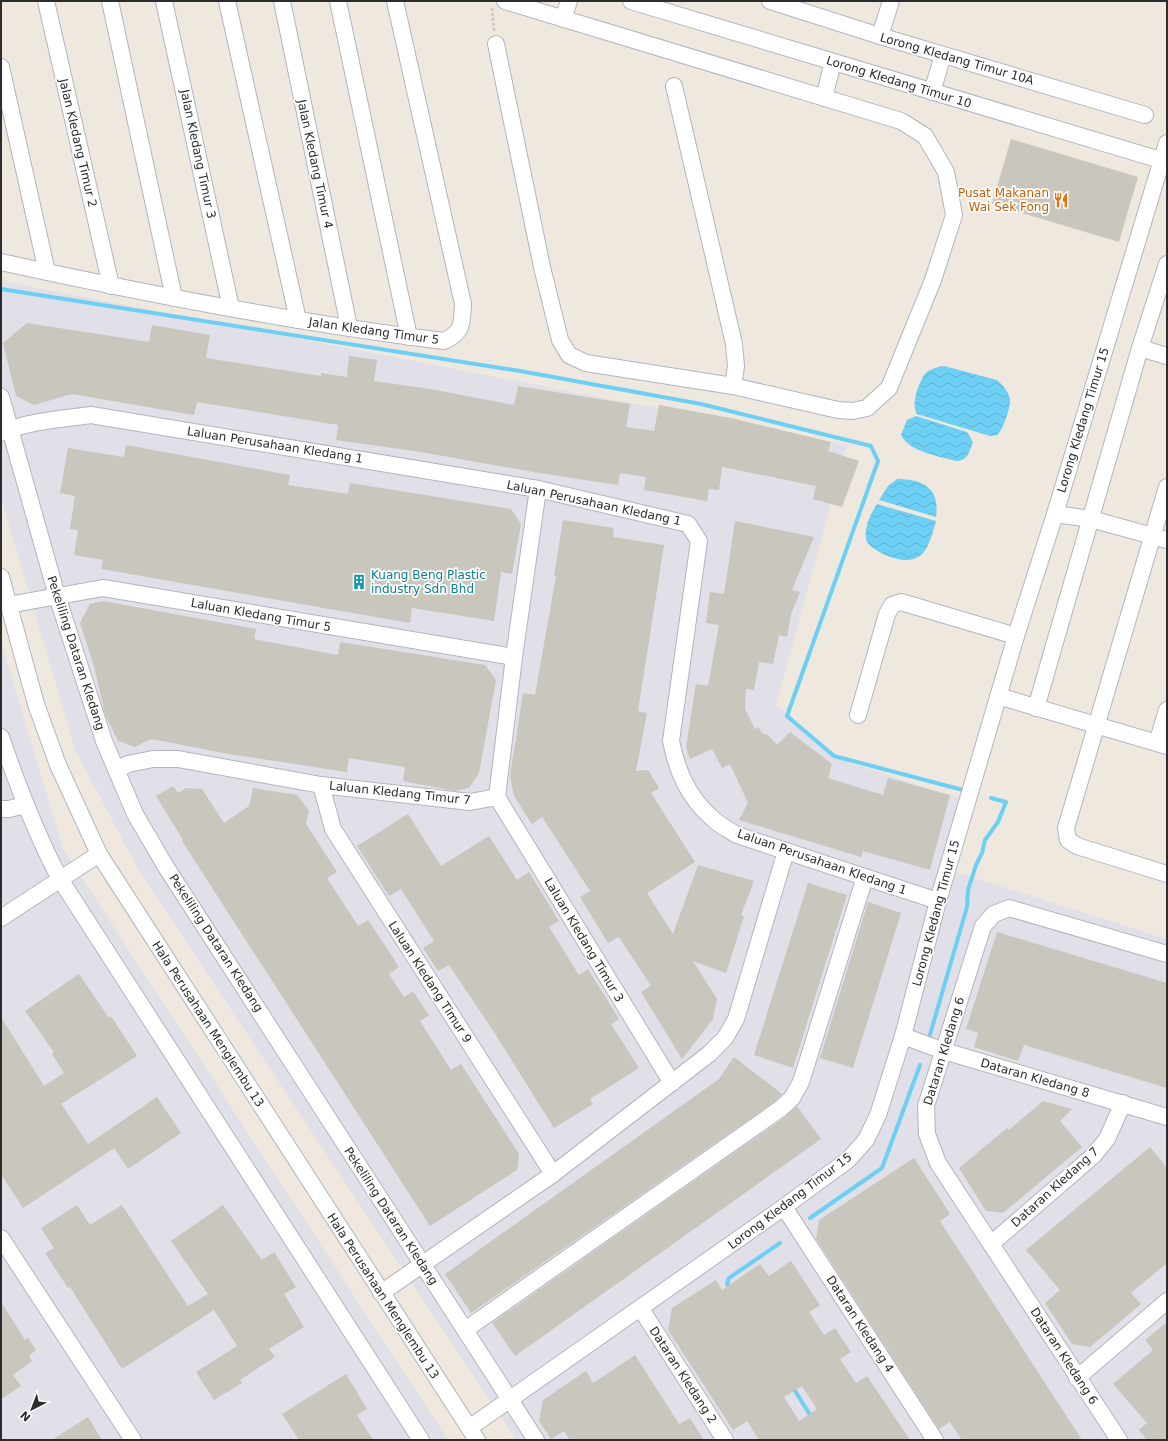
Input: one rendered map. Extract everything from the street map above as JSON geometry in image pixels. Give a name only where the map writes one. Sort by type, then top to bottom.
[{"type":"street","name":"Jalan Kledang Timur 2","points":[[46,1],[111,286]]},
{"type":"street","points":[[110,1],[174,298]]},
{"type":"street","name":"Jalan Kledang Timur 3","points":[[164,1],[231,308]]},
{"type":"street","points":[[227,1],[298,320]]},
{"type":"street","name":"Jalan Kledang Timur 4","points":[[282,1],[349,328]]},
{"type":"street","points":[[338,1],[409,337]]},
{"type":"street","name":"Jalan Kledang Timur 5","points":[[1,262],[111,286],[298,320],[444,341],[455,335],[462,323],[463,304],[395,1]]},
{"type":"street","points":[[564,19],[568,1]]},
{"type":"street","name":"Lorong Kledang Timur 10","points":[[631,1],[1164,162]]},
{"type":"street","name":"Lorong Kledang Timur 10A","points":[[770,1],[880,36],[1145,115]]},
{"type":"street","points":[[880,36],[891,1]]},
{"type":"street","points":[[496,44],[544,274],[560,340],[569,355],[586,363],[733,386],[838,410],[853,411],[867,408],[889,388],[933,280],[954,215],[946,172],[925,136],[901,121],[564,19],[499,2]]},
{"type":"street","points":[[932,92],[943,54]]},
{"type":"street","points":[[824,98],[833,62]]},
{"type":"street","points":[[1,67],[47,272]]},
{"type":"street","points":[[674,86],[734,344],[736,366],[733,386]]},
{"type":"street","name":"Lorong Kledang Timur 15","points":[[473,1434],[510,1400],[641,1309],[848,1160],[866,1140],[878,1115],[903,1036],[938,901],[998,696],[1164,162],[1167,143]]},
{"type":"street","points":[[1036,708],[1140,348],[1167,264]]},
{"type":"street","points":[[1140,348],[1167,356]]},
{"type":"street","name":"Pekeliling Dataran Kledang","points":[[1,397],[6,431],[57,596],[104,741],[135,814],[149,839],[536,1440]]},
{"type":"street","name":"Laluan Perusahaan Kledang 1","points":[[6,431],[51,420],[91,415],[538,489],[688,524],[699,541],[671,741],[676,767],[691,795],[712,818],[737,835],[938,901]]},
{"type":"street","points":[[1167,487],[1160,538],[1096,726],[1066,828],[1068,840],[1077,846],[1167,874]]},
{"type":"street","points":[[497,797],[514,657],[538,489]]},
{"type":"street","points":[[1055,514],[1091,519],[1160,538]]},
{"type":"street","name":"Hala Perusahaan Menglembu 13","points":[[1,577],[36,704],[58,766],[99,854],[473,1434]]},
{"type":"street","name":"Laluan Kledang Timur 5","points":[[8,605],[103,588],[514,657]]},
{"type":"street","points":[[858,715],[887,614],[892,605],[901,602],[1016,636]]},
{"type":"street","points":[[998,696],[1162,745],[1167,710]]},
{"type":"street","points":[[1,737],[25,805],[41,844],[60,879],[421,1440]]},
{"type":"street","name":"Laluan Kledang Timur 7","points":[[116,770],[128,764],[153,760],[178,759],[321,785],[470,802],[497,797]]},
{"type":"street","name":"Laluan Kledang Timur 9","points":[[321,785],[333,830],[553,1174]]},
{"type":"street","name":"Laluan Kledang Timur 3","points":[[497,797],[672,1083]]},
{"type":"street","points":[[1,809],[9,809],[25,805]]},
{"type":"street","points":[[381,1293],[553,1174],[709,1054],[725,1038],[736,1019],[786,851]]},
{"type":"street","points":[[1,918],[99,854]]},
{"type":"street","points":[[465,1330],[780,1109],[792,1098],[801,1082],[865,877]]},
{"type":"street","name":"Dataran Kledang 6","points":[[1119,1440],[1077,1378],[938,1163],[927,1134],[926,1106],[983,926],[994,914],[1009,908],[1167,954]]},
{"type":"street","name":"Dataran Kledang 8","points":[[903,1036],[944,1051],[1167,1117]]},
{"type":"street","name":"Dataran Kledang 7","points":[[991,1244],[1093,1156],[1106,1138],[1123,1103]]},
{"type":"street","name":"Dataran Kledang 4","points":[[784,1207],[935,1440]]},
{"type":"street","points":[[1,1238],[133,1440]]},
{"type":"street","points":[[1077,1378],[1167,1301]]},
{"type":"street","name":"Dataran Kledang 2","points":[[641,1309],[725,1440]]},
{"type":"path","points":[[496,44],[499,2]]},
{"type":"shaded area","points":[[1,281],[847,445],[776,705],[844,761],[968,801],[952,871],[1167,939],[1167,1440],[516,1440],[141,874],[76,752],[1,498]]},
{"type":"shaded area","points":[[1,641],[63,849],[448,1440],[1,1440]]},
{"type":"water","points":[[944,366],[997,380],[1005,388],[1010,399],[1009,407],[1004,424],[997,435],[990,436],[917,414],[915,410],[915,400],[924,375],[931,370]]},
{"type":"water","points":[[916,416],[967,432],[973,442],[966,458],[956,461],[933,455],[911,446],[905,441],[901,435],[907,420]]},
{"type":"water","points":[[897,479],[915,481],[928,488],[933,493],[935,499],[937,507],[936,517],[879,500],[888,486]]},
{"type":"water","points":[[877,504],[936,521],[929,542],[922,554],[909,560],[897,559],[877,551],[868,543],[866,539],[867,525]]},
{"type":"building","points":[[1011,139],[1138,177],[1119,242],[992,204]]},
{"type":"building","points":[[27,323],[149,342],[152,325],[210,335],[206,358],[321,376],[321,373],[347,377],[349,356],[377,360],[374,381],[430,389],[514,405],[518,386],[630,404],[626,427],[654,431],[659,405],[731,418],[831,442],[828,451],[859,461],[842,507],[813,499],[816,486],[722,467],[719,490],[709,489],[707,501],[644,490],[646,477],[620,473],[618,485],[533,472],[421,452],[336,440],[338,425],[197,402],[194,415],[72,394],[34,405],[16,396],[3,343]]},
{"type":"building","points":[[126,445],[290,475],[288,485],[348,494],[350,483],[511,509],[521,524],[512,574],[501,572],[494,621],[412,608],[410,623],[101,569],[103,560],[74,555],[78,530],[70,529],[75,496],[60,493],[68,448],[124,457]]},
{"type":"building","points":[[563,520],[614,528],[613,537],[664,545],[638,711],[647,713],[636,771],[648,770],[659,788],[651,793],[695,862],[647,893],[673,934],[698,865],[754,881],[741,915],[744,916],[726,973],[693,961],[717,999],[713,1019],[682,1059],[641,992],[651,986],[619,937],[608,943],[580,897],[590,891],[542,817],[532,824],[514,796],[510,776],[523,693],[535,695],[556,576],[554,576]]},
{"type":"building","points":[[735,521],[814,537],[792,590],[800,592],[791,614],[787,637],[779,635],[773,664],[759,662],[754,690],[746,689],[745,709],[755,729],[758,727],[763,734],[768,735],[777,745],[790,732],[832,764],[828,778],[883,795],[888,778],[950,795],[930,870],[863,851],[861,857],[739,820],[748,803],[730,764],[722,768],[712,749],[690,759],[686,747],[696,684],[708,686],[719,625],[706,623],[710,592],[724,594]]},
{"type":"building","points":[[103,601],[256,629],[254,639],[338,655],[340,642],[485,665],[496,680],[479,773],[469,788],[455,791],[403,781],[405,767],[349,758],[347,772],[229,754],[151,739],[135,747],[118,741],[105,714],[94,666],[80,623],[90,604]]},
{"type":"building","points":[[173,786],[178,793],[186,788],[202,789],[224,823],[249,806],[253,788],[297,795],[309,811],[306,824],[337,872],[327,878],[358,926],[368,920],[399,967],[389,974],[404,997],[413,991],[429,1015],[420,1021],[451,1070],[461,1064],[519,1154],[517,1170],[430,1226],[182,841],[183,840],[156,796]]},
{"type":"building","points":[[408,814],[441,866],[489,836],[517,880],[529,872],[559,921],[549,927],[579,975],[588,969],[619,1019],[611,1024],[639,1068],[590,1099],[593,1104],[554,1128],[494,1032],[449,965],[438,971],[423,948],[434,941],[401,889],[389,896],[357,846]]},
{"type":"building","points":[[808,883],[847,895],[793,1068],[754,1055]]},
{"type":"building","points":[[868,902],[901,913],[853,1068],[820,1058]]},
{"type":"building","points":[[997,932],[1167,983],[1167,1088],[1024,1045],[1018,1061],[974,1047],[978,1033],[966,1029]]},
{"type":"building","points":[[79,974],[109,1018],[111,1016],[137,1056],[61,1104],[88,1144],[157,1097],[181,1133],[128,1169],[114,1148],[23,1208],[1,1174],[1,1017],[44,1086],[64,1073],[52,1054],[54,1052],[25,1011]]},
{"type":"building","points":[[734,1057],[782,1094],[774,1102],[471,1313],[445,1274],[719,1079]]},
{"type":"building","points":[[1043,1101],[1072,1109],[1060,1121],[1082,1147],[1003,1213],[986,1211],[959,1168],[1007,1128],[1009,1130]]},
{"type":"building","points":[[797,1106],[821,1139],[515,1356],[492,1323],[785,1117]]},
{"type":"building","points":[[1150,1147],[1167,1168],[1167,1263],[1131,1293],[1141,1304],[1090,1347],[1072,1344],[1045,1303],[1060,1290],[1026,1250]]},
{"type":"building","points":[[914,1158],[950,1214],[940,1221],[1082,1440],[962,1440],[950,1422],[939,1429],[816,1239],[819,1220]]},
{"type":"building","points":[[77,1205],[90,1225],[122,1205],[188,1306],[208,1294],[171,1241],[223,1205],[262,1260],[274,1252],[296,1287],[284,1294],[304,1327],[269,1349],[275,1357],[240,1380],[242,1383],[214,1400],[196,1372],[237,1346],[214,1310],[122,1369],[70,1287],[68,1288],[45,1253],[54,1248],[41,1228]]},
{"type":"building","points":[[791,1261],[820,1305],[809,1312],[824,1335],[835,1328],[851,1352],[840,1359],[856,1383],[867,1376],[910,1440],[759,1440],[747,1421],[733,1430],[668,1330],[672,1308],[716,1280],[722,1290],[760,1264],[769,1276]],"holes":[[[802,1386],[817,1409],[799,1421],[784,1397]]]},
{"type":"building","points":[[1,1302],[25,1340],[28,1338],[36,1350],[29,1356],[32,1361],[13,1375],[21,1386],[1,1399]]},
{"type":"building","points":[[1167,1322],[1167,1440],[1147,1440],[1139,1430],[1147,1423],[1113,1384],[1153,1350],[1145,1340]]},
{"type":"building","points":[[635,1355],[679,1424],[690,1418],[704,1440],[570,1440],[564,1431],[551,1439],[539,1421],[543,1400],[586,1371],[593,1383]]},
{"type":"building","points":[[346,1374],[367,1409],[357,1415],[373,1440],[299,1440],[282,1414]]},
{"type":"building","points":[[88,1417],[102,1440],[52,1440]]},
{"type":"waterway","points":[[1,289],[520,371],[701,404],[871,446],[878,461],[787,716],[834,756],[963,790]]},
{"type":"waterway","points":[[929,1038],[967,907],[968,890],[976,865],[982,853],[985,840],[998,822],[1006,802],[991,798]]},
{"type":"waterway","points":[[810,1218],[882,1168],[920,1065]]},
{"type":"waterway","points":[[731,1290],[727,1284],[729,1278],[780,1243]]},
{"type":"waterway","points":[[792,1386],[812,1418]]},
{"type":"place","name":"Pusat Makanan Wai Sek Fong","points":[[1061,200]]},
{"type":"place","name":"Kuang Beng Plastic industry Sdn Bhd","points":[[359,582]]}]
